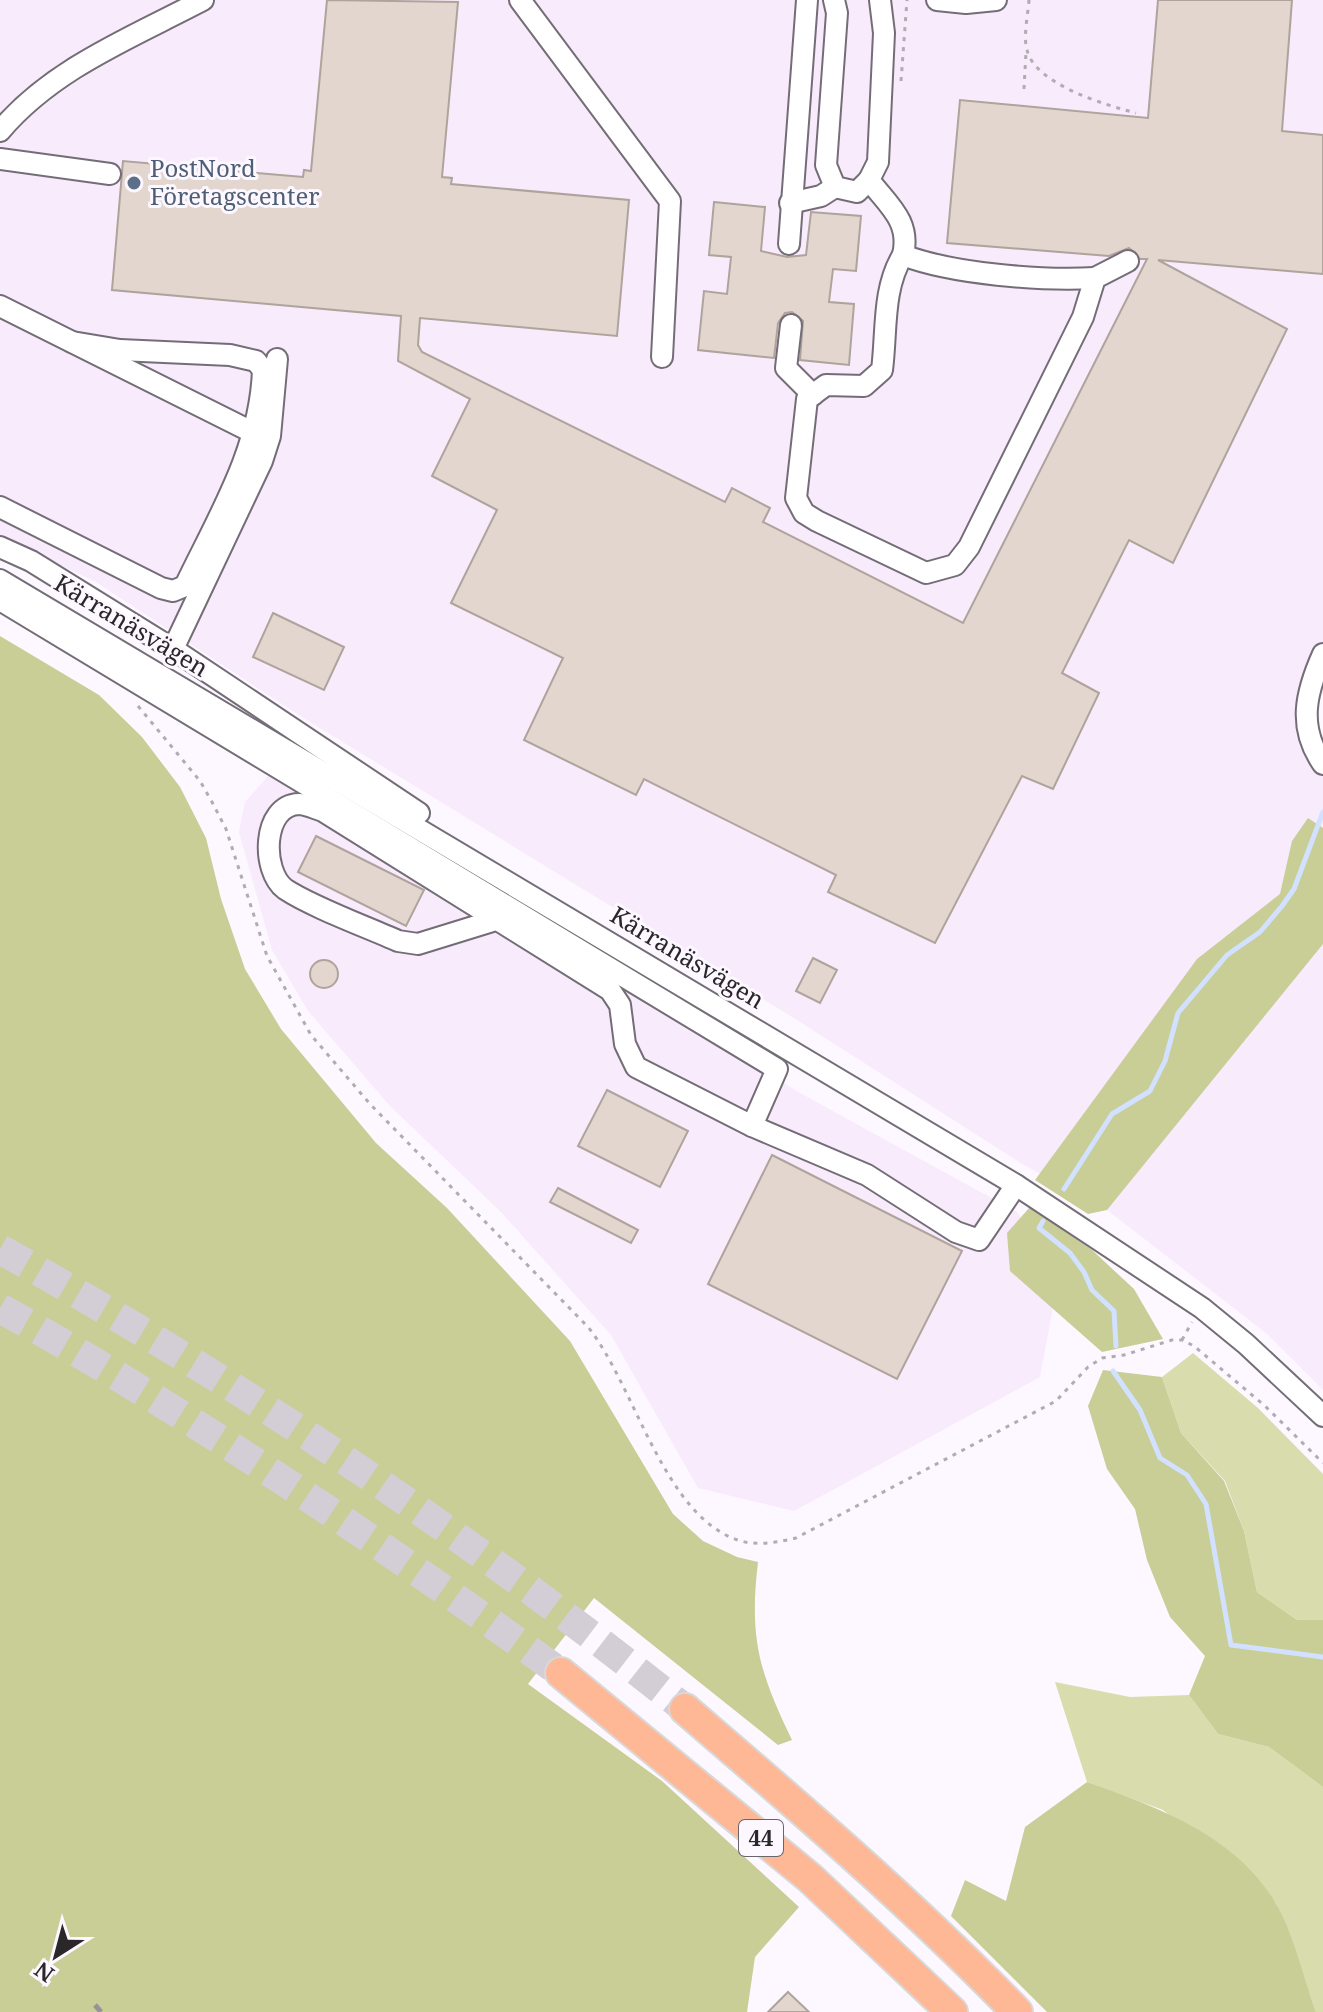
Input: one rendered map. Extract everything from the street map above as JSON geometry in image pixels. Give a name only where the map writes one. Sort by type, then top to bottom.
[{"type":"highway","name":"44","points":[[561,1673],[810,1878],[952,2012]]},
{"type":"highway","name":"44","points":[[685,1709],[837,1838],[951,1944],[1017,2012]]},
{"type":"street","points":[[0,131],[28,101],[66,72],[203,0]]},
{"type":"street","points":[[520,0],[670,201],[662,357]]},
{"type":"street","points":[[789,244],[807,0]]},
{"type":"street","points":[[834,0],[837,13],[826,165],[835,187]]},
{"type":"street","points":[[790,203],[821,196],[835,187],[857,192],[869,180],[878,162],[884,33],[880,0]]},
{"type":"street","points":[[937,0],[966,3],[996,0]]},
{"type":"street","points":[[0,159],[110,174]]},
{"type":"street","points":[[869,180],[903,222],[906,240],[888,290],[882,370],[864,386],[826,385],[807,399],[796,498],[804,513],[926,573],[943,571],[955,565],[969,547],[1083,317],[1095,278]]},
{"type":"street","points":[[903,255],[925,264],[1063,280],[1095,278],[1128,261]]},
{"type":"street","points":[[0,306],[254,433]]},
{"type":"street","points":[[791,325],[786,368],[813,395]]},
{"type":"street","points":[[0,507],[161,588],[173,591],[185,586],[254,433],[261,409],[263,370],[256,361],[230,355],[120,350],[72,342]]},
{"type":"street","points":[[173,649],[262,461],[270,436],[277,359]]},
{"type":"street","points":[[0,547],[31,561],[173,649],[354,772],[733,1005],[748,1024]]},
{"type":"street","name":"Kärranäsvägen","points":[[0,580],[1016,1185],[1202,1308],[1323,1416]]},
{"type":"street","points":[[0,600],[777,1069],[752,1126]]},
{"type":"street","points":[[1322,762],[1304,722],[1307,698],[1323,654]]},
{"type":"street","points":[[499,919],[418,944],[398,941],[283,888],[269,861],[272,824],[282,809],[300,804],[323,811],[499,919],[610,990],[620,1005],[625,1044],[636,1067],[752,1126],[867,1175],[956,1232],[979,1240],[1016,1185]]},
{"type":"path","points":[[1024,89],[1029,0]]},
{"type":"path","points":[[1026,48],[1034,66],[1049,80],[1111,107],[1136,113]]},
{"type":"path","points":[[134,702],[182,757],[212,802],[226,829],[267,956],[311,1035],[370,1104],[596,1338],[676,1485],[694,1512],[708,1524],[743,1542],[774,1543],[796,1538],[1056,1401],[1102,1358],[1124,1355],[1172,1340],[1182,1340],[1194,1346],[1265,1406],[1323,1463]]},
{"type":"shaded area","points":[[0,0],[1323,0],[1323,693],[1309,718],[1323,741],[1323,1390],[1266,1333],[1107,1210],[1024,1165],[797,1020],[297,714],[96,582],[0,536]]},
{"type":"shaded area","points":[[273,771],[800,1093],[1017,1212],[1059,1275],[1040,1377],[794,1511],[698,1488],[611,1335],[501,1212],[390,1106],[308,1011],[272,950],[239,832],[245,802]]},
{"type":"green space","points":[[0,636],[99,695],[142,737],[180,787],[206,838],[221,899],[245,969],[281,1029],[376,1143],[447,1208],[570,1341],[673,1514],[703,1541],[737,1557],[758,1562],[755,1612],[759,1654],[764,1674],[792,1740],[778,1745],[594,1598],[528,1684],[662,1781],[799,1907],[755,1957],[747,2012],[0,2012]]},
{"type":"green space","points":[[1308,818],[1323,828],[1323,944],[1107,1210],[1088,1214],[1035,1180],[1197,959],[1280,894],[1292,841]]},
{"type":"green space","points":[[1030,1207],[1092,1250],[1134,1289],[1163,1339],[1102,1352],[1010,1271],[1007,1233]]},
{"type":"green space","points":[[1193,1353],[1258,1408],[1323,1474],[1323,1620],[1297,1620],[1257,1592],[1244,1531],[1225,1481],[1181,1433],[1162,1377]]},
{"type":"green space","points":[[1103,1370],[1162,1377],[1181,1433],[1224,1481],[1244,1531],[1257,1592],[1297,1620],[1323,1620],[1323,1787],[1269,1747],[1218,1734],[1189,1695],[1205,1656],[1170,1617],[1147,1560],[1135,1509],[1107,1469],[1088,1406]]},
{"type":"green space","points":[[1055,1682],[1130,1697],[1189,1695],[1218,1734],[1269,1747],[1323,1787],[1323,2012],[1316,2012],[1276,1903],[1163,1810],[1087,1782]]},
{"type":"green space","points":[[1087,1782],[1167,1813],[1239,1858],[1282,1914],[1316,2012],[1047,2012],[951,1916],[965,1880],[1006,1901],[1025,1827]]},
{"type":"building","points":[[327,0],[458,2],[442,177],[452,178],[451,184],[629,200],[617,336],[420,318],[418,345],[422,352],[725,502],[732,488],[770,508],[763,522],[963,623],[1147,259],[1140,259],[1129,248],[1109,256],[947,243],[960,100],[1148,118],[1158,0],[1292,0],[1282,131],[1323,135],[1323,274],[1158,260],[1287,329],[1173,563],[1129,540],[1062,673],[1099,693],[1053,789],[1022,776],[935,943],[828,892],[836,875],[644,779],[636,795],[524,740],[563,658],[451,603],[497,510],[432,476],[470,399],[398,361],[401,316],[112,290],[123,161],[303,177],[304,170],[311,171]]},
{"type":"building","points":[[714,202],[765,207],[761,251],[787,257],[806,255],[811,212],[861,216],[856,271],[833,269],[829,302],[854,304],[849,365],[800,360],[803,321],[792,312],[785,313],[778,323],[774,358],[698,350],[704,291],[727,294],[731,257],[709,255]]},
{"type":"building","points":[[273,613],[344,647],[324,690],[253,657]]},
{"type":"building","points":[[316,836],[424,890],[406,926],[298,872]]},
{"type":"building","points":[[813,958],[837,970],[820,1003],[796,991]]},
{"type":"building","points":[[324,960],[334,964],[338,974],[334,984],[324,988],[314,984],[310,974],[314,964]]},
{"type":"building","points":[[607,1090],[688,1131],[660,1187],[578,1146]]},
{"type":"building","points":[[772,1155],[962,1251],[897,1379],[708,1284]]},
{"type":"building","points":[[558,1188],[638,1230],[631,1243],[550,1202]]},
{"type":"building","points":[[788,1992],[809,2012],[768,2012]]},
{"type":"waterway","points":[[1064,1189],[1112,1114],[1150,1091],[1165,1061],[1178,1013],[1227,955],[1260,932],[1294,889],[1323,812]]},
{"type":"waterway","points":[[1043,1221],[1039,1228],[1070,1253],[1092,1290],[1114,1311],[1116,1346]]},
{"type":"waterway","points":[[1113,1371],[1140,1410],[1160,1458],[1187,1475],[1206,1504],[1231,1645],[1323,1657]]},
{"type":"tunnel","points":[[0,1249],[180,1354],[437,1522],[603,1644],[685,1709]]},
{"type":"tunnel","points":[[0,1308],[145,1393],[286,1482],[561,1673]]},
{"type":"railway","points":[[95,2005],[101,2012]]},
{"type":"place","name":"PostNord Företagscenter","points":[[134,183]]}]
